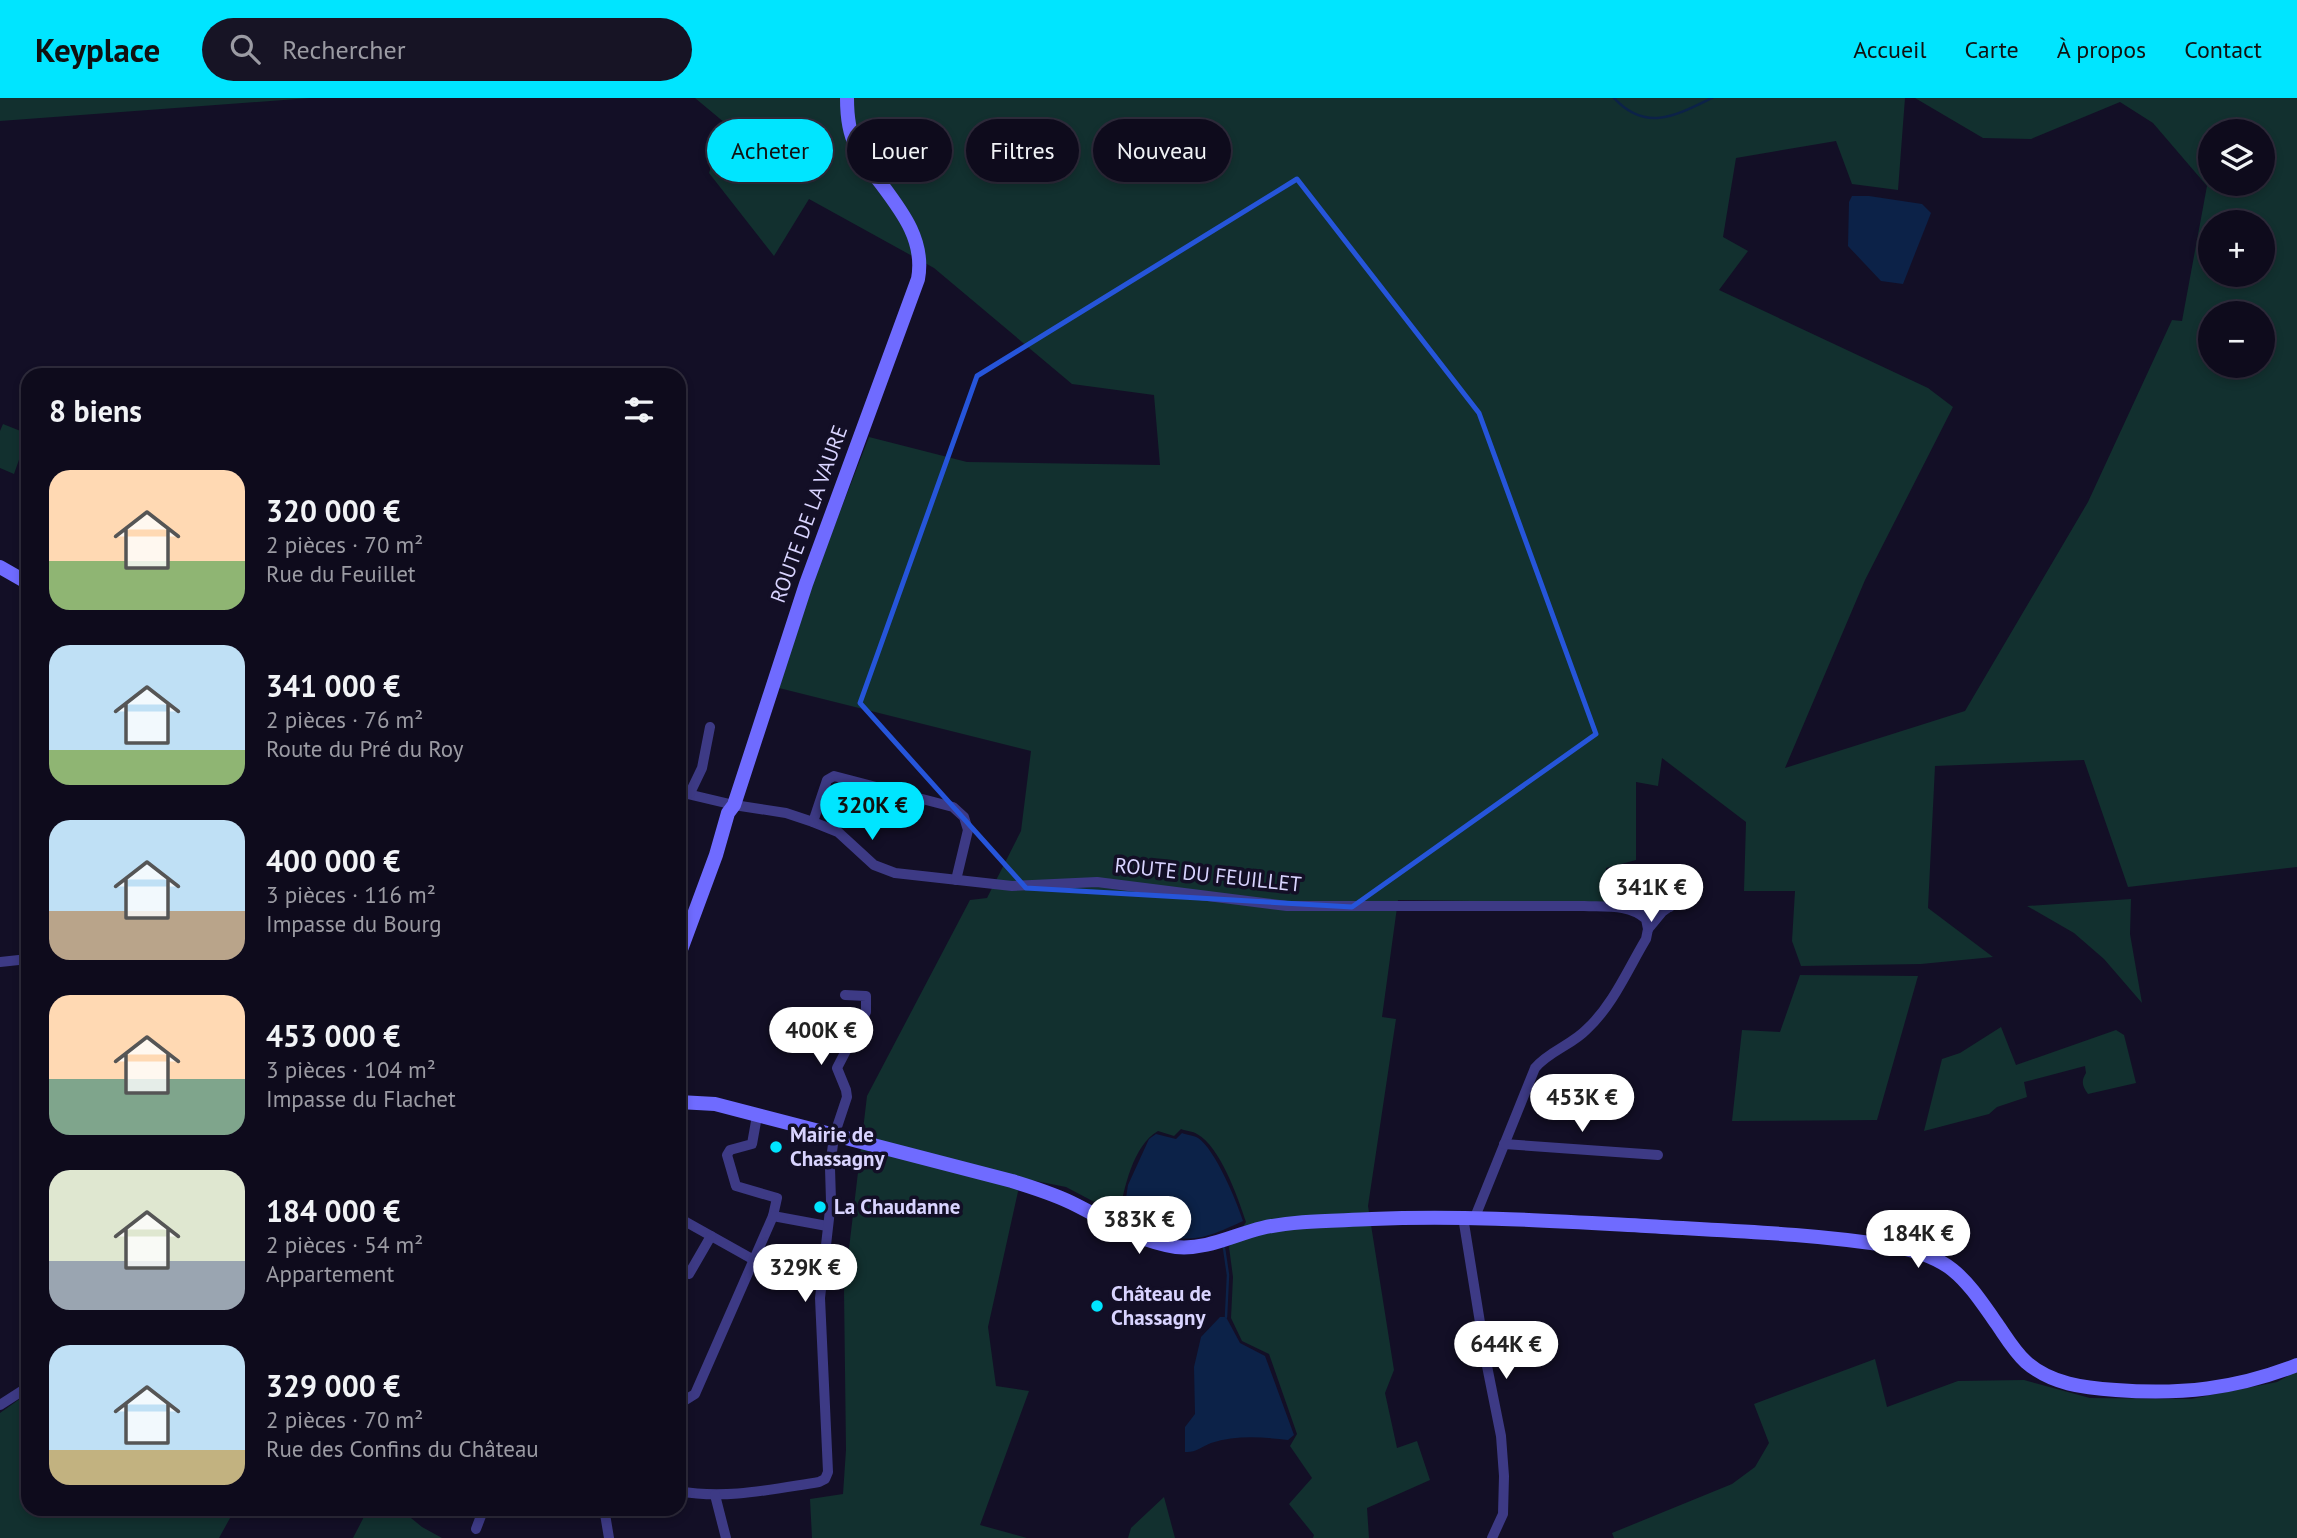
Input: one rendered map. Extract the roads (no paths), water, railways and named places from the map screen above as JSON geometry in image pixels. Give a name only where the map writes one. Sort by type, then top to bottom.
[{"type":"street","name":"ROUTE DE LA VAURE","points":[[686,936],[716,855],[728,813],[734,805],[798,607],[911,304],[920,269],[920,256],[910,226],[855,144],[847,117],[847,98]]},
{"type":"street","points":[[0,567],[21,579]]},
{"type":"street","points":[[690,793],[702,768],[710,727]]},
{"type":"street","points":[[813,822],[827,780],[834,776],[953,807],[964,817],[968,830],[956,880]]},
{"type":"street","name":"ROUTE DU FEUILLET","points":[[686,793],[734,805],[786,813],[813,822],[838,832],[874,865],[884,870],[1012,886],[1097,882],[1287,906],[1584,906],[1631,909],[1670,907],[1661,912],[1648,929]]},
{"type":"street","points":[[1492,1538],[1503,1514],[1504,1476],[1501,1436],[1487,1366],[1469,1217],[1504,1144],[1535,1068],[1542,1060],[1584,1033],[1600,1016],[1646,939],[1646,919],[1631,909]]},
{"type":"street","points":[[0,962],[21,960]]},
{"type":"street","points":[[686,1492],[715,1495],[762,1491],[825,1479],[828,1472],[820,1297],[831,1201],[830,1168],[834,1136],[847,1097],[836,1068],[866,1012],[866,996],[845,995]]},
{"type":"street","points":[[686,1102],[710,1103],[1012,1181],[1051,1193],[1132,1234],[1177,1247],[1193,1248],[1212,1244],[1265,1227],[1408,1217],[1469,1217],[1844,1240],[1922,1252],[1939,1259],[1964,1279],[2013,1348],[2027,1363],[2066,1383],[2086,1388],[2161,1393],[2190,1392],[2237,1384],[2297,1365]]},
{"type":"street","points":[[686,1400],[695,1394],[773,1216],[777,1198],[736,1186],[727,1155],[730,1150],[752,1144],[757,1116]]},
{"type":"street","points":[[1504,1144],[1658,1155]]},
{"type":"street","points":[[773,1216],[827,1226]]},
{"type":"street","points":[[686,1222],[754,1260]]},
{"type":"street","points":[[689,1274],[712,1236]]},
{"type":"street","points":[[0,1405],[21,1392]]},
{"type":"street","points":[[715,1495],[726,1538]]},
{"type":"street","points":[[476,1530],[481,1516]]},
{"type":"street","points":[[605,1516],[609,1538]]},
{"type":"water","points":[[1852,196],[1922,204],[1931,213],[1903,284],[1881,281],[1848,246],[1849,202]]},
{"type":"water","points":[[1182,1133],[1198,1138],[1205,1144],[1231,1189],[1243,1221],[1207,1236],[1187,1239],[1147,1233],[1148,1223],[1123,1217],[1128,1185],[1149,1139],[1156,1134],[1176,1139]]},
{"type":"water","points":[[1220,1317],[1226,1317],[1240,1343],[1265,1356],[1294,1435],[1288,1440],[1230,1439],[1185,1452],[1185,1427],[1195,1414],[1194,1367],[1201,1337]]},
{"type":"waterway","points":[[1614,98],[1626,109],[1650,118],[1674,115],[1712,98]]},
{"type":"waterway","points":[[1224,1248],[1228,1275],[1226,1317]]},
{"type":"place","name":"Mairie de Chassagny","points":[[776,1147]]},
{"type":"place","name":"La Chaudanne","points":[[820,1207]]},
{"type":"place","name":"Château de Chassagny","points":[[1097,1306]]}]
